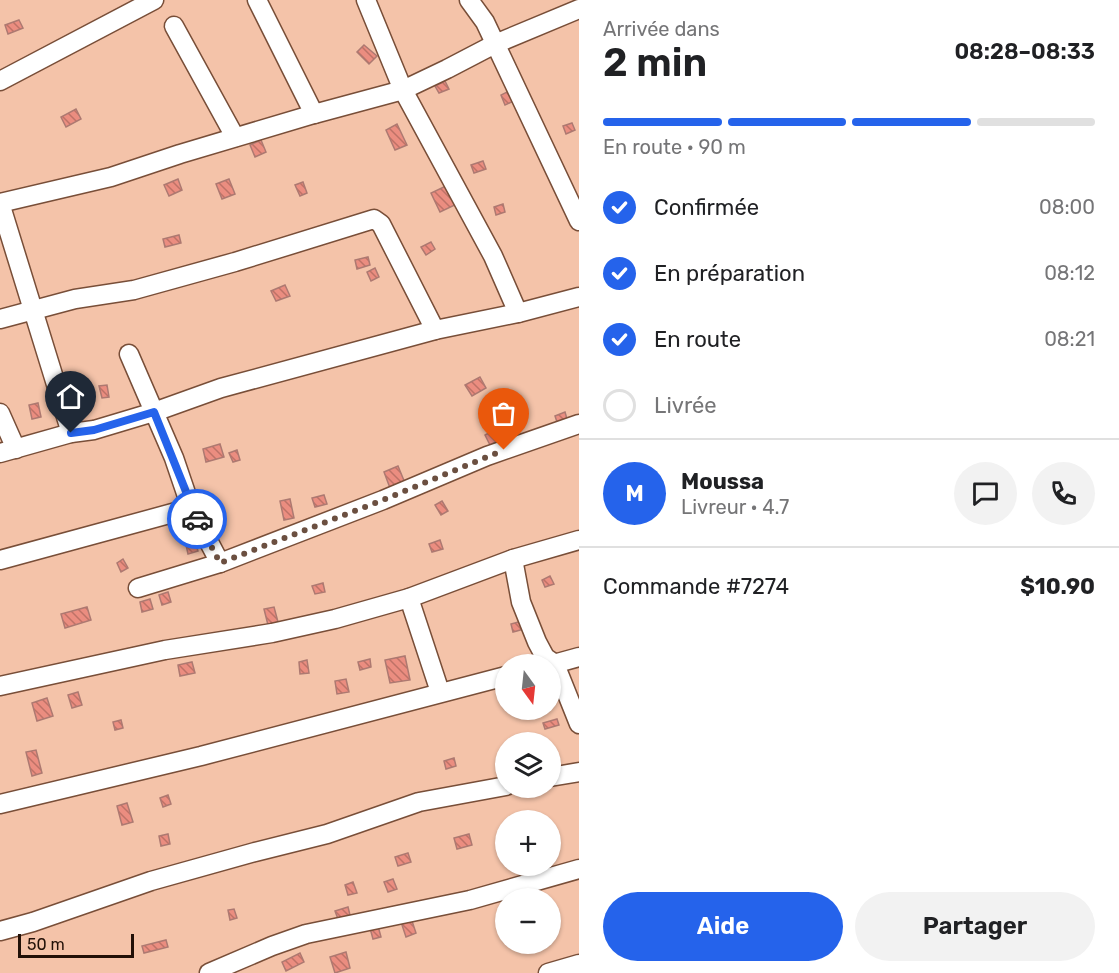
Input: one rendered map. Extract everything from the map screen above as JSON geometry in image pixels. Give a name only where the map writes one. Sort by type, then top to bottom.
[{"type":"street","points":[[0,81],[154,0]]},
{"type":"street","points":[[257,0],[314,114]]},
{"type":"street","points":[[366,0],[403,90],[493,256],[518,313]]},
{"type":"street","points":[[469,0],[503,40],[579,221]]},
{"type":"street","points":[[71,433],[0,203],[111,177],[235,137],[403,90],[503,40],[579,9]]},
{"type":"street","points":[[174,26],[235,137]]},
{"type":"street","points":[[0,319],[75,299],[134,290],[235,262],[374,219],[381,224],[435,330]]},
{"type":"street","points":[[0,413],[8,451],[71,433],[94,430],[221,388],[435,330],[518,313],[579,297]]},
{"type":"street","points":[[129,354],[174,458],[191,508],[220,563]]},
{"type":"street","points":[[138,588],[220,563],[383,500],[487,456],[579,424]]},
{"type":"street","points":[[0,560],[191,508]]},
{"type":"street","points":[[0,686],[165,650],[272,633],[335,619],[409,598],[513,559],[579,540]]},
{"type":"street","points":[[513,559],[521,602],[543,654]]},
{"type":"street","points":[[409,598],[440,692]]},
{"type":"street","points":[[561,662],[579,657]]},
{"type":"street","points":[[0,804],[224,750],[495,679]]},
{"type":"street","points":[[561,682],[579,724]]},
{"type":"street","points":[[561,775],[579,772]]},
{"type":"street","points":[[0,931],[152,882],[327,834],[419,802],[495,788]]},
{"type":"street","points":[[209,973],[306,934],[470,900],[579,869]]},
{"type":"street","points":[[548,973],[579,964]]},
{"type":"building","points":[[19,20],[23,28],[8,34],[5,25]]},
{"type":"building","points":[[364,45],[377,56],[369,64],[357,52]]},
{"type":"building","points":[[445,81],[449,89],[439,93],[435,86]]},
{"type":"building","points":[[511,90],[516,100],[505,105],[501,95]]},
{"type":"building","points":[[76,109],[81,119],[66,127],[61,117]]},
{"type":"building","points":[[572,123],[575,130],[566,134],[563,126]]},
{"type":"building","points":[[397,124],[407,145],[395,150],[386,130]]},
{"type":"building","points":[[261,140],[266,152],[255,157],[250,145]]},
{"type":"building","points":[[483,161],[486,169],[474,173],[471,165]]},
{"type":"building","points":[[178,179],[182,190],[169,196],[164,185]]},
{"type":"building","points":[[229,179],[235,194],[222,199],[216,184]]},
{"type":"building","points":[[303,182],[307,193],[300,196],[295,185]]},
{"type":"building","points":[[448,185],[457,204],[440,212],[431,193]]},
{"type":"building","points":[[503,204],[505,212],[496,215],[494,207]]},
{"type":"building","points":[[179,235],[181,243],[165,247],[163,239]]},
{"type":"building","points":[[431,242],[435,249],[426,255],[421,247]]},
{"type":"building","points":[[368,257],[370,265],[357,269],[355,260]]},
{"type":"building","points":[[375,268],[379,277],[371,281],[367,272]]},
{"type":"building","points":[[285,285],[290,296],[276,301],[271,291]]},
{"type":"building","points":[[480,377],[486,388],[472,396],[465,385]]},
{"type":"building","points":[[107,385],[109,397],[102,398],[99,386]]},
{"type":"building","points":[[38,403],[41,417],[32,419],[29,405]]},
{"type":"building","points":[[565,412],[567,419],[557,422],[555,416]]},
{"type":"building","points":[[494,430],[499,440],[490,445],[485,435]]},
{"type":"building","points":[[220,444],[224,457],[206,462],[203,449]]},
{"type":"building","points":[[237,450],[240,460],[233,462],[229,453]]},
{"type":"building","points":[[398,466],[405,483],[390,488],[384,472]]},
{"type":"building","points":[[324,495],[327,504],[315,507],[312,498]]},
{"type":"building","points":[[290,499],[294,518],[284,520],[280,501]]},
{"type":"building","points":[[442,501],[448,511],[441,515],[435,505]]},
{"type":"building","points":[[440,540],[443,549],[432,552],[429,544]]},
{"type":"building","points":[[195,542],[198,551],[188,554],[186,545]]},
{"type":"building","points":[[123,559],[128,568],[121,572],[117,563]]},
{"type":"building","points":[[550,576],[554,584],[545,587],[542,580]]},
{"type":"building","points":[[323,583],[325,592],[315,594],[312,586]]},
{"type":"building","points":[[168,592],[171,602],[162,605],[159,595]]},
{"type":"building","points":[[150,599],[153,609],[142,612],[140,602]]},
{"type":"building","points":[[87,607],[91,620],[65,628],[61,614]]},
{"type":"building","points":[[274,607],[278,622],[268,625],[264,609]]},
{"type":"building","points":[[526,620],[528,628],[513,632],[511,624]]},
{"type":"building","points":[[405,656],[410,680],[390,683],[385,660]]},
{"type":"building","points":[[370,659],[371,667],[360,670],[358,662]]},
{"type":"building","points":[[307,660],[309,673],[300,674],[299,662]]},
{"type":"building","points":[[192,662],[195,673],[180,676],[178,665]]},
{"type":"building","points":[[346,679],[349,692],[337,694],[335,681]]},
{"type":"building","points":[[78,692],[82,705],[72,708],[68,695]]},
{"type":"building","points":[[47,698],[53,716],[37,721],[32,703]]},
{"type":"building","points":[[121,720],[123,728],[115,730],[113,722]]},
{"type":"building","points":[[557,720],[559,725],[545,729],[543,723]]},
{"type":"building","points":[[36,750],[42,773],[32,776],[26,752]]},
{"type":"building","points":[[454,758],[456,766],[446,769],[444,761]]},
{"type":"building","points":[[168,795],[171,804],[163,807],[160,798]]},
{"type":"building","points":[[127,803],[133,822],[122,825],[117,806]]},
{"type":"building","points":[[168,834],[170,844],[161,846],[159,836]]},
{"type":"building","points":[[469,834],[472,845],[457,849],[454,838]]},
{"type":"building","points":[[408,853],[411,862],[398,866],[395,857]]},
{"type":"building","points":[[393,879],[397,889],[388,892],[384,882]]},
{"type":"building","points":[[353,882],[357,893],[348,895],[345,885]]},
{"type":"building","points":[[348,907],[350,915],[338,919],[335,911]]},
{"type":"building","points":[[234,909],[237,918],[230,920],[228,910]]},
{"type":"building","points":[[411,918],[416,933],[406,937],[401,922]]},
{"type":"building","points":[[378,926],[381,937],[373,939],[370,928]]},
{"type":"building","points":[[166,940],[168,947],[144,953],[142,946]]},
{"type":"building","points":[[346,952],[350,968],[335,973],[330,957]]},
{"type":"building","points":[[300,953],[304,962],[286,971],[282,962]]},
{"type":"way so far","points":[[197,519],[220,563],[504,450]]},
{"type":"route","points":[[71,433],[94,430],[154,412],[197,519]]}]
